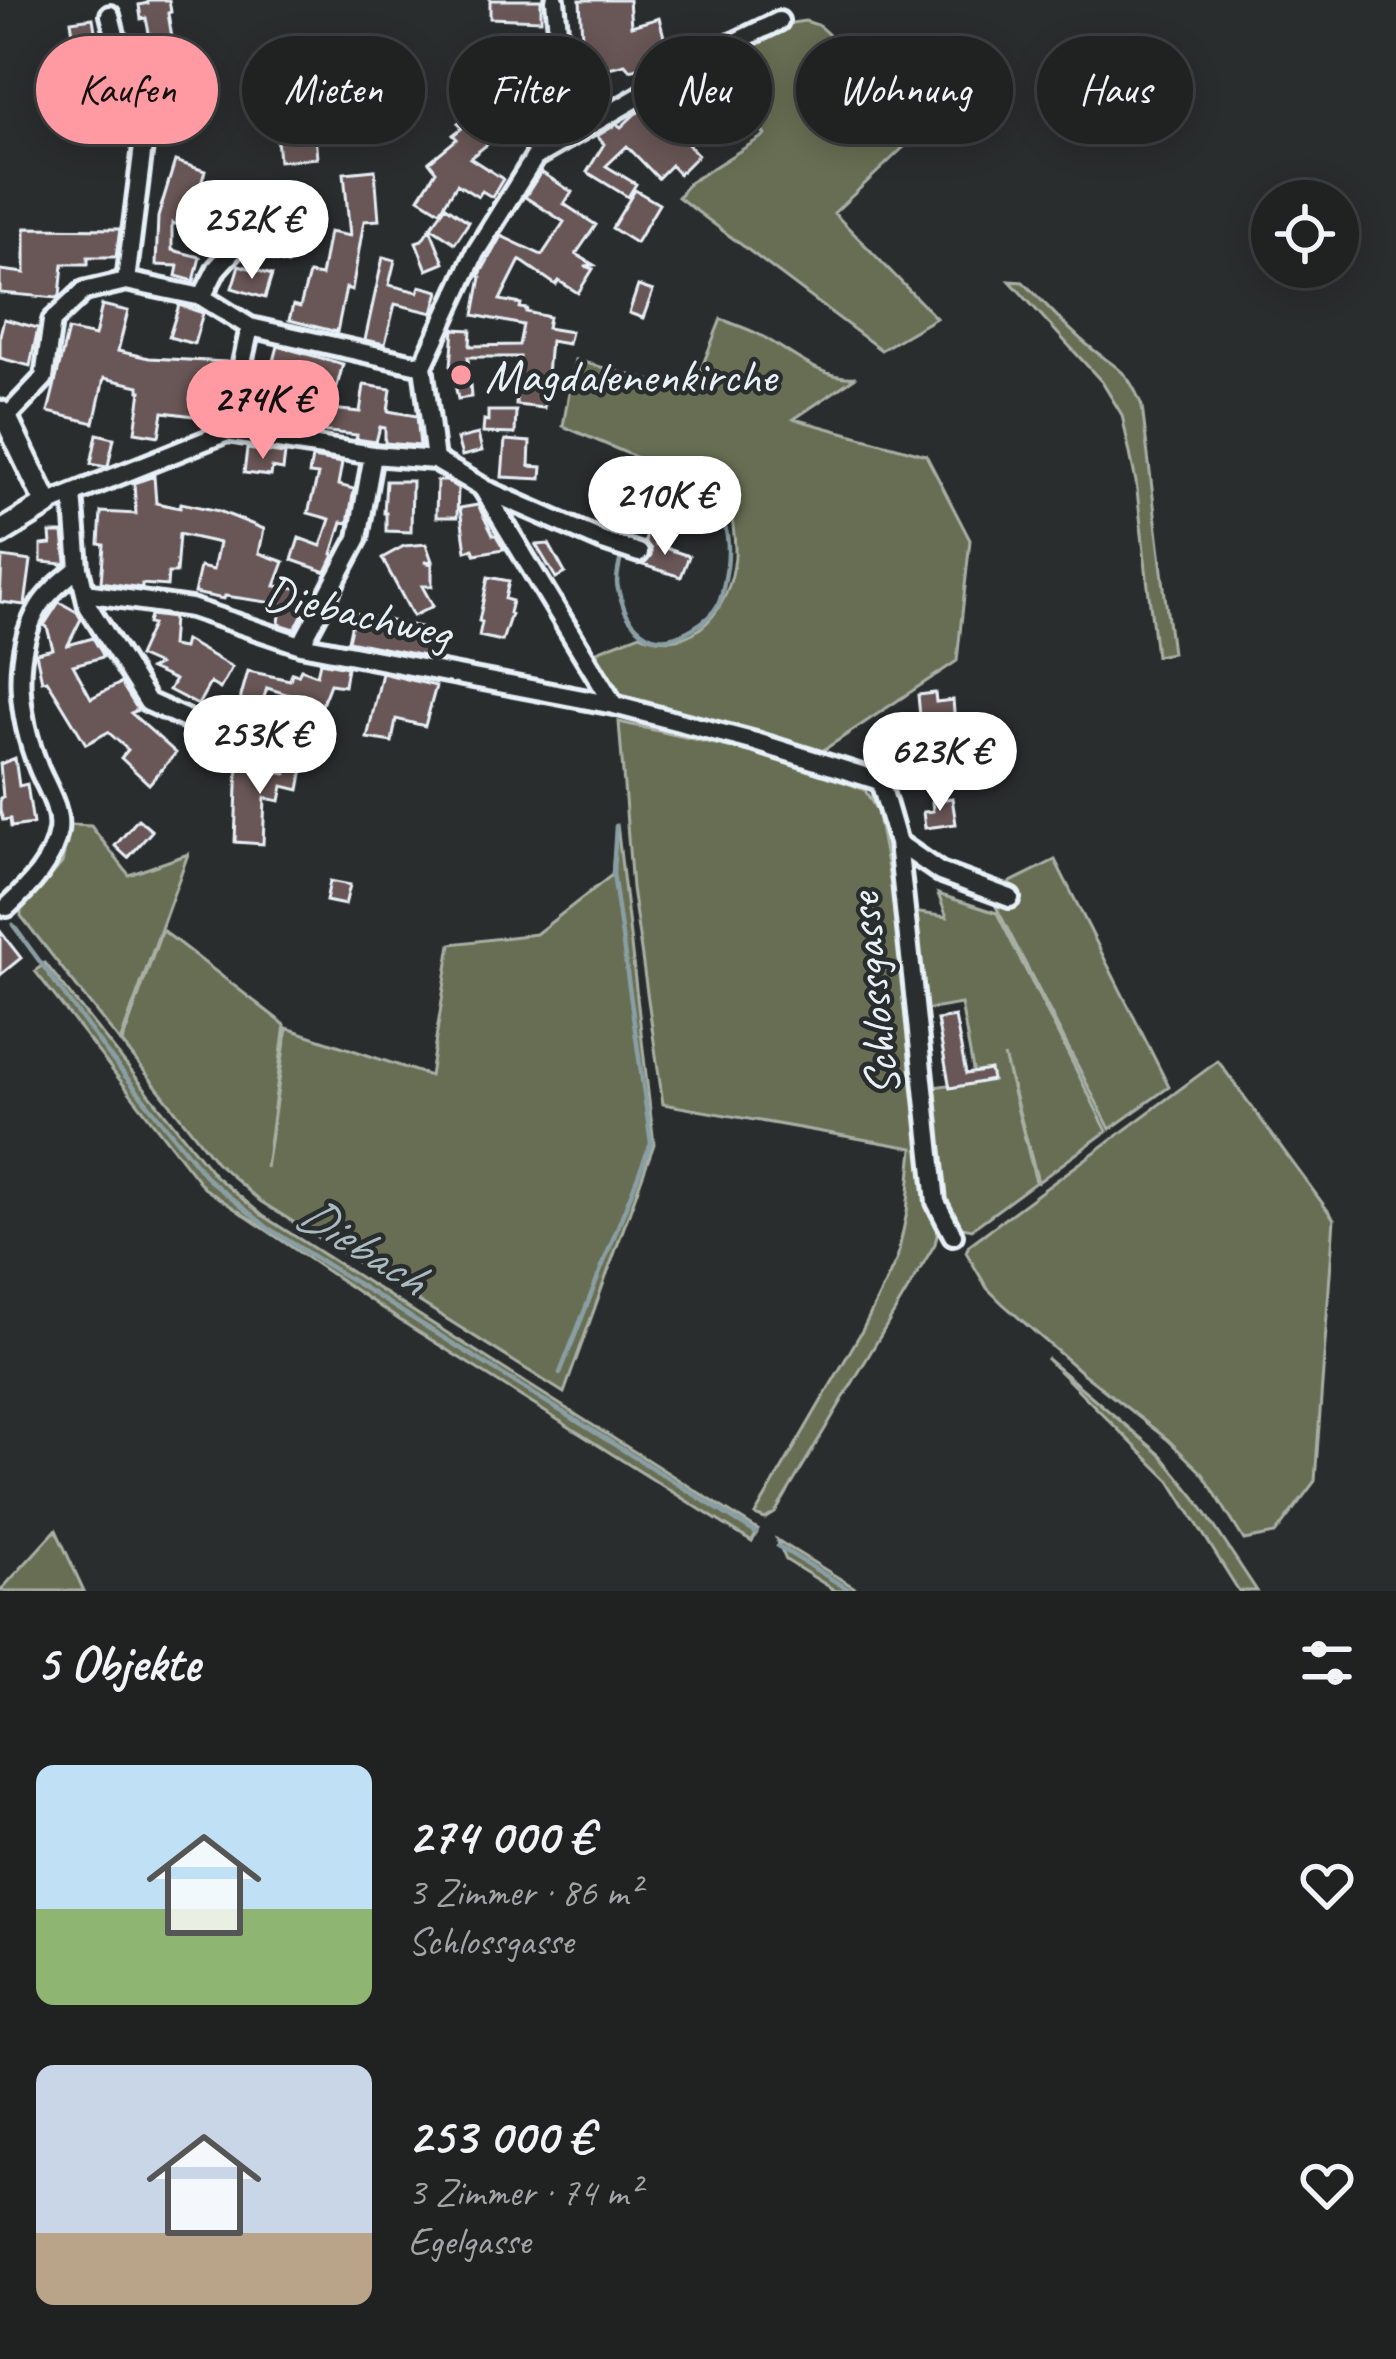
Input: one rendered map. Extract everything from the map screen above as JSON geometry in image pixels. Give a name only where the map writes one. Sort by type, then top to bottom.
[{"type":"street","points":[[435,460],[423,366],[475,253],[535,157],[559,40],[555,0]]},
{"type":"street","points":[[110,15],[143,146],[126,281]]},
{"type":"street","points":[[535,157],[723,48],[779,21]]},
{"type":"street","points":[[202,297],[217,268],[238,245],[271,236]]},
{"type":"street","points":[[47,504],[3,415],[44,378],[52,321],[84,291],[126,281],[202,297],[250,327],[423,366]]},
{"type":"street","points":[[227,432],[250,327]]},
{"type":"street","points":[[0,533],[47,504],[227,432],[435,460],[482,488],[635,551]]},
{"type":"street","points":[[301,645],[358,538],[373,454]]},
{"type":"street","points":[[482,488],[614,705]]},
{"type":"street","points":[[73,494],[79,568],[88,606],[148,702],[266,755]]},
{"type":"street","points":[[8,907],[46,864],[59,827],[20,701],[28,634],[39,607],[79,568]]},
{"type":"street","name":"Diebachweg","points":[[86,593],[190,608],[301,645],[614,705]]},
{"type":"street","name":"Schlossgasse","points":[[614,705],[880,781],[898,843],[936,1202],[953,1235]]},
{"type":"street","points":[[898,843],[940,872],[1010,898]]},
{"type":"green space","points":[[792,23],[818,25],[829,36],[796,36],[796,144],[907,144],[834,213],[936,318],[881,350],[678,197],[689,183],[751,144],[772,144],[772,36],[761,36]]},
{"type":"green space","points":[[1010,281],[1023,282],[1077,336],[1119,369],[1142,406],[1172,653],[1156,656],[1136,482],[1122,415],[1102,382]]},
{"type":"green space","points":[[721,319],[758,334],[818,369],[856,377],[794,419],[926,455],[970,540],[957,661],[810,759],[614,705],[584,656],[640,634],[677,639],[693,633],[707,623],[726,593],[735,549],[729,497],[563,426],[575,360],[692,392]]},
{"type":"green space","points":[[619,722],[802,764],[865,790],[877,811],[902,944],[939,1226],[935,1244],[775,1513],[765,1519],[755,1515],[863,1329],[897,1259],[913,1148],[663,1104],[632,888]]},
{"type":"green space","points":[[617,824],[654,1144],[564,1393],[260,1201],[216,1162],[122,1043],[162,930],[285,1025],[266,1168],[287,1028],[430,1076],[451,944],[536,934],[612,875]]},
{"type":"green space","points":[[70,825],[91,826],[129,875],[188,854],[120,1042],[21,916],[62,863]]},
{"type":"green space","points":[[1055,860],[1169,1087],[1110,1129],[989,893]]},
{"type":"green space","points":[[938,894],[997,913],[1107,1131],[1038,1182],[1004,1056],[1036,1182],[972,1229],[957,1226],[944,1193],[927,1088],[975,1081],[961,1004],[920,1011],[913,912],[947,917]]},
{"type":"green space","points":[[45,963],[214,1175],[263,1216],[758,1530],[752,1542],[401,1321],[204,1188],[35,971]]},
{"type":"green space","points":[[1218,1061],[1334,1219],[1315,1481],[1275,1534],[1244,1540],[1203,1474],[1003,1304],[987,1288],[966,1252],[969,1245]]},
{"type":"green space","points":[[1046,1358],[1161,1455],[1257,1591],[1239,1591],[1170,1481]]},
{"type":"green space","points":[[56,1530],[84,1591],[0,1591]]},
{"type":"green space","points":[[777,1540],[860,1591],[836,1591],[786,1560]]},
{"type":"building","points":[[169,0],[172,36],[150,36],[139,5]]},
{"type":"building","points":[[490,0],[541,0],[541,20],[490,18]]},
{"type":"building","points":[[580,0],[629,0],[631,26],[659,18],[664,36],[634,36],[634,69],[630,70],[625,64],[610,68],[610,36],[582,36]]},
{"type":"building","points":[[93,18],[96,36],[73,36],[71,21]]},
{"type":"building","points":[[634,115],[634,144],[688,144],[698,155],[679,174],[671,165],[658,178],[627,146],[606,166],[636,184],[628,197],[587,172],[604,144],[610,144],[610,128],[621,127]]},
{"type":"building","points":[[277,144],[316,144],[317,158],[279,161]]},
{"type":"building","points":[[451,144],[488,144],[470,158],[503,179],[492,197],[482,191],[478,197],[457,184],[440,211],[419,198],[436,171],[429,162]]},
{"type":"building","points":[[175,161],[205,171],[202,181],[239,186],[221,244],[210,241],[212,235],[172,223],[172,250],[200,257],[194,281],[176,276],[178,266],[156,265],[158,217]]},
{"type":"building","points":[[375,170],[379,220],[364,221],[352,290],[346,288],[337,332],[289,320],[293,305],[300,307],[309,274],[321,276],[329,232],[350,236],[344,173]]},
{"type":"building","points":[[541,172],[572,192],[564,204],[596,225],[576,254],[594,265],[585,266],[593,269],[578,293],[559,281],[556,285],[520,260],[500,300],[549,317],[547,328],[571,332],[568,344],[550,341],[544,408],[516,405],[520,357],[468,357],[471,397],[458,399],[451,366],[454,329],[471,330],[470,346],[519,345],[523,325],[474,315],[479,276],[501,236],[542,255],[564,222],[525,197]]},
{"type":"building","points":[[635,190],[659,204],[636,243],[612,228]]},
{"type":"building","points":[[257,192],[320,204],[315,226],[296,222],[287,264],[266,259],[268,250],[283,240],[279,226],[249,229]]},
{"type":"building","points":[[446,206],[469,222],[455,243],[431,227]]},
{"type":"building","points":[[25,228],[120,229],[116,257],[88,257],[88,264],[63,264],[57,298],[0,293],[0,270],[25,273]]},
{"type":"building","points":[[430,228],[444,263],[427,270],[416,242]]},
{"type":"building","points":[[383,257],[395,260],[389,285],[439,291],[433,313],[395,304],[385,344],[365,340]]},
{"type":"building","points":[[239,265],[272,275],[265,298],[232,288]]},
{"type":"building","points":[[638,286],[653,291],[643,318],[629,313]]},
{"type":"building","points":[[102,305],[128,311],[118,351],[149,358],[226,362],[217,419],[163,412],[159,436],[135,432],[139,386],[104,378],[94,423],[48,412],[68,330],[95,336]]},
{"type":"building","points":[[179,305],[203,313],[194,344],[169,337]]},
{"type":"building","points":[[4,319],[38,328],[30,366],[0,358]]},
{"type":"building","points":[[278,346],[343,364],[331,409],[360,412],[364,385],[391,389],[388,411],[417,416],[420,446],[385,443],[385,428],[380,427],[376,442],[356,439],[357,435],[301,429],[302,421],[277,417],[276,425],[243,421],[247,400],[254,401],[255,394],[265,395]]},
{"type":"building","points":[[488,411],[516,411],[515,434],[483,433]]},
{"type":"building","points":[[97,434],[114,438],[106,467],[91,464]]},
{"type":"building","points":[[478,434],[482,451],[462,456],[457,439]]},
{"type":"building","points":[[505,440],[530,442],[529,466],[542,467],[541,479],[502,477]]},
{"type":"building","points":[[247,449],[285,454],[283,470],[272,468],[271,476],[244,473]]},
{"type":"building","points":[[312,458],[342,463],[338,485],[354,489],[348,523],[342,522],[326,572],[292,560],[299,538],[321,546],[330,519],[308,513],[318,475],[309,474]]},
{"type":"building","points":[[154,476],[156,503],[219,511],[264,529],[259,553],[284,562],[275,586],[308,589],[305,610],[295,629],[279,624],[281,604],[194,593],[200,567],[213,570],[219,543],[179,534],[176,573],[168,573],[167,586],[101,582],[101,512],[136,514],[134,483]]},
{"type":"building","points":[[386,481],[412,481],[411,532],[386,531]]},
{"type":"building","points":[[437,481],[458,488],[457,517],[436,517]]},
{"type":"building","points":[[478,505],[504,549],[466,551],[460,508]]},
{"type":"building","points":[[50,533],[63,533],[63,564],[41,562],[41,545],[51,544]]},
{"type":"building","points":[[647,533],[659,537],[656,545],[689,556],[681,577],[643,565],[651,556]]},
{"type":"building","points":[[426,544],[432,561],[424,562],[432,564],[432,586],[422,586],[433,606],[413,616],[382,558],[404,546]]},
{"type":"building","points":[[549,544],[565,573],[556,578],[536,545]]},
{"type":"building","points":[[2,557],[31,561],[25,605],[0,602]]},
{"type":"building","points":[[488,577],[509,581],[505,599],[512,601],[511,614],[502,641],[479,636]]},
{"type":"building","points":[[59,602],[81,619],[68,645],[93,638],[102,653],[103,657],[73,665],[91,698],[121,683],[138,710],[131,713],[176,753],[149,784],[121,758],[128,750],[108,732],[86,744],[47,680],[42,681],[36,653],[53,649],[44,625]]},
{"type":"building","points":[[354,613],[424,628],[424,656],[348,641]]},
{"type":"building","points":[[150,615],[173,618],[171,646],[183,648],[185,640],[232,667],[220,689],[210,683],[198,705],[169,690],[175,680],[150,669],[158,665],[138,656],[152,625],[148,624]]},
{"type":"building","points":[[320,662],[347,667],[344,686],[330,684],[318,715],[327,716],[321,752],[291,745],[299,698],[267,688],[258,716],[240,711],[248,671],[290,680],[301,669],[317,675]]},
{"type":"building","points":[[382,673],[436,686],[425,726],[396,719],[392,742],[367,738]]},
{"type":"building","points":[[935,693],[936,702],[953,700],[955,724],[921,727],[918,695]]},
{"type":"building","points":[[199,739],[221,749],[211,767],[190,754]]},
{"type":"building","points":[[15,758],[19,786],[27,784],[33,824],[11,827],[10,819],[3,820],[0,811],[0,764]]},
{"type":"building","points":[[238,758],[255,764],[255,769],[286,774],[288,762],[304,763],[299,790],[283,786],[280,801],[265,798],[263,844],[235,842]]},
{"type":"building","points":[[952,798],[956,824],[925,828],[923,812],[933,811],[932,801]]},
{"type":"building","points":[[138,819],[152,831],[128,858],[115,846]]},
{"type":"building","points":[[330,881],[350,885],[345,905],[326,901]]},
{"type":"building","points":[[0,931],[21,958],[0,975]]},
{"type":"building","points":[[955,1017],[966,1074],[990,1070],[992,1080],[950,1088],[937,1020]]},
{"type":"waterway","points":[[663,488],[707,501],[723,521],[728,549],[723,590],[715,610],[692,629],[657,638],[633,623],[617,582],[636,511],[646,495],[663,488]]},
{"type":"waterway","points":[[560,1373],[651,1143],[613,873],[616,826]]},
{"type":"waterway","name":"Diebach","points":[[13,925],[208,1179],[268,1228],[756,1533]]},
{"type":"waterway","name":"Diebach","points":[[778,1546],[851,1591]]},
{"type":"place","name":"Magdalenenkirche","points":[[461,375]]}]
